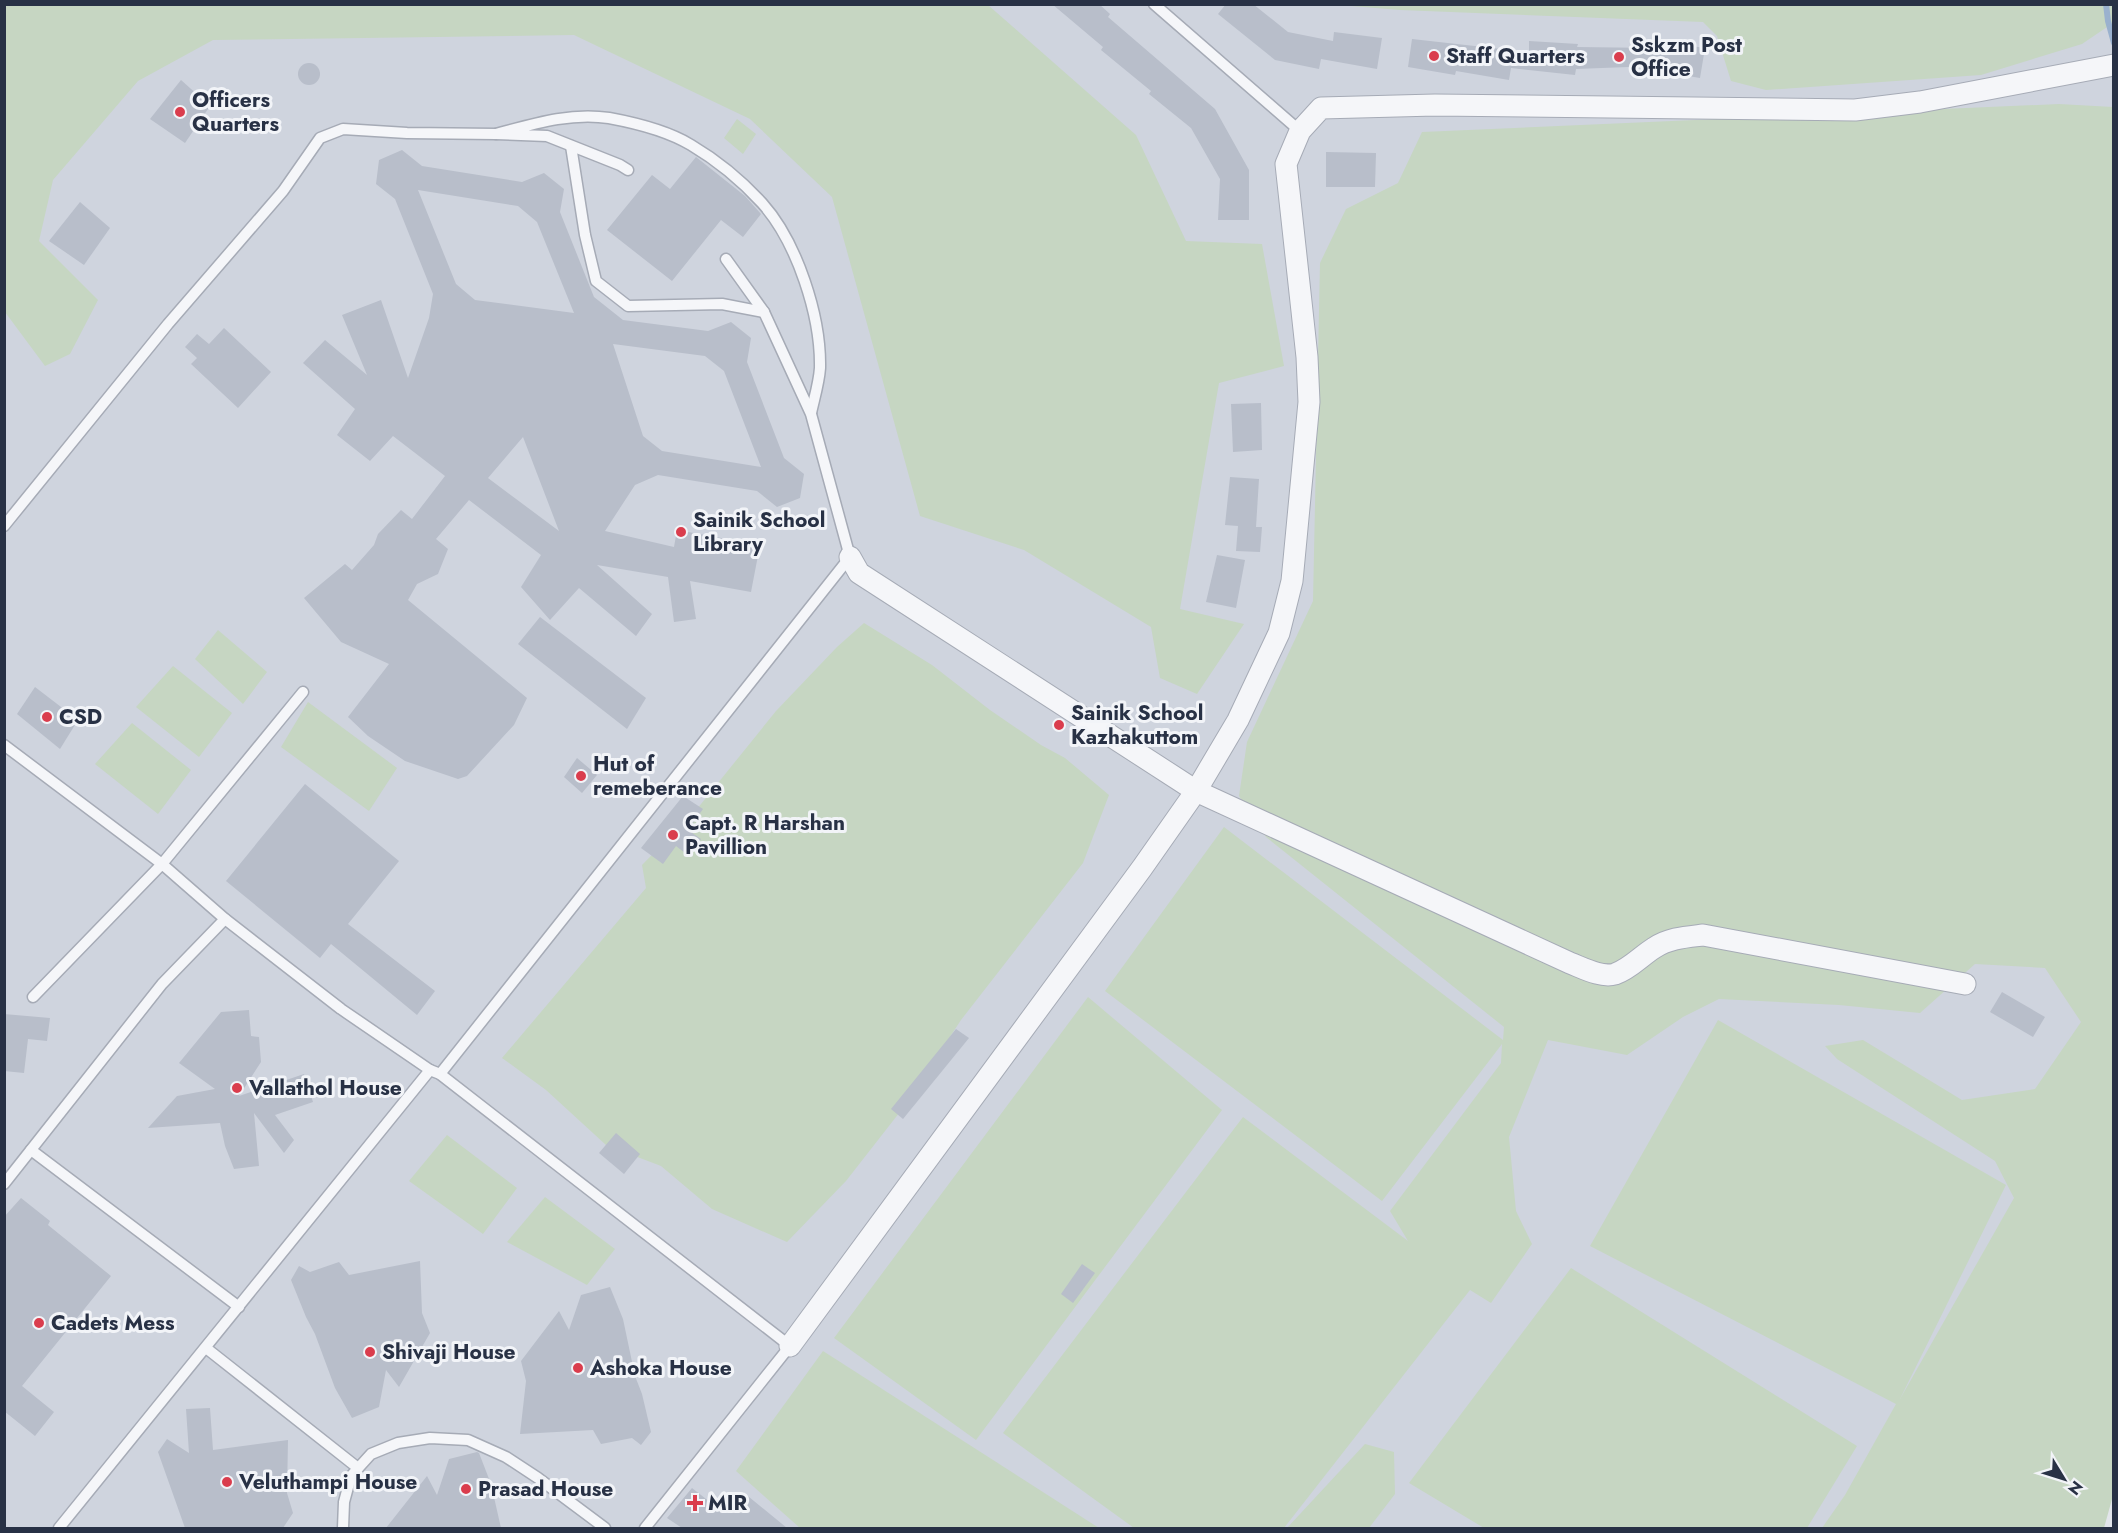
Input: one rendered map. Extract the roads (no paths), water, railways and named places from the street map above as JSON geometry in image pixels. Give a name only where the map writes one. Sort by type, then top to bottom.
[{"type":"street","points":[[790,1346],[1196,791],[1238,720],[1279,633],[1292,581],[1309,402],[1307,357],[1286,164],[1300,131],[1322,108],[1436,105],[1855,110],[1920,102],[2114,65]]},
{"type":"street","points":[[850,557],[859,573],[1196,791],[1570,963],[1597,973],[1614,974],[1655,947],[1675,938],[1703,935],[1965,984]]},
{"type":"lane","points":[[1154,4],[1300,131]]},
{"type":"lane","points":[[496,134],[539,122],[569,117],[608,118],[653,129],[690,144],[726,168],[763,204],[788,242],[806,284],[817,327],[820,370],[811,414]]},
{"type":"lane","points":[[4,526],[168,324],[283,192],[320,138],[344,129],[407,133],[548,136],[628,170]]},
{"type":"lane","points":[[571,146],[585,235],[596,281],[628,306],[722,304],[764,312]]},
{"type":"lane","points":[[59,1528],[435,1072],[850,557],[811,414],[764,312],[726,259]]},
{"type":"lane","points":[[33,998],[162,864],[303,692]]},
{"type":"lane","points":[[4,745],[162,864],[225,918],[340,1009],[435,1072],[790,1346],[645,1528]]},
{"type":"lane","points":[[4,1184],[162,984],[225,918]]},
{"type":"lane","points":[[32,1150],[239,1307]]},
{"type":"lane","points":[[206,1348],[358,1468]]},
{"type":"lane","points":[[343,1528],[344,1502],[351,1476],[370,1454],[398,1443],[430,1438],[468,1440],[514,1462],[605,1528]]},
{"type":"waterway","points":[[2106,4],[2114,43]]},
{"type":"place","name":"Staff Quarters","points":[[1434,56]]},
{"type":"place","name":"Sskzm Post Office","points":[[1619,57]]},
{"type":"place","name":"Officers Quarters","points":[[180,112]]},
{"type":"place","name":"Sainik School Library","points":[[681,532]]},
{"type":"place","name":"CSD","points":[[47,717]]},
{"type":"place","name":"Sainik School Kazhakuttom","points":[[1059,725]]},
{"type":"place","name":"Hut of remeberance","points":[[581,776]]},
{"type":"place","name":"Capt. R Harshan Pavillion","points":[[673,835]]},
{"type":"place","name":"Vallathol House","points":[[237,1088]]},
{"type":"place","name":"Cadets Mess","points":[[39,1323]]},
{"type":"place","name":"Shivaji House","points":[[370,1352]]},
{"type":"place","name":"Ashoka House","points":[[578,1368]]},
{"type":"place","name":"Veluthampi House","points":[[227,1482]]},
{"type":"place","name":"Prasad House","points":[[466,1489]]},
{"type":"place","name":"MIR","points":[[695,1503]]}]
